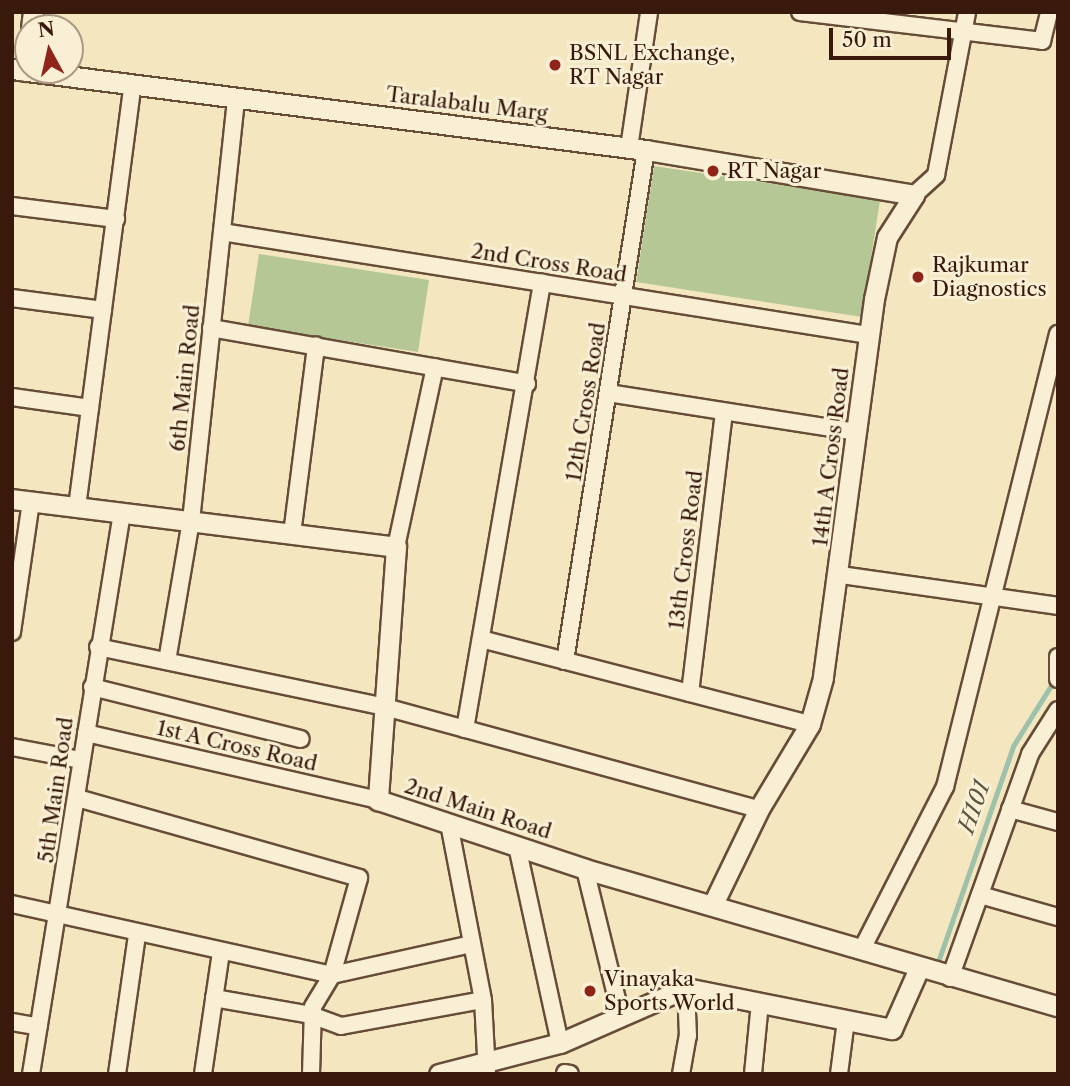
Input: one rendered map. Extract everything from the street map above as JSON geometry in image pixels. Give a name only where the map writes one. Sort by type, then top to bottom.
[{"type":"street","name":"12th Cross Road","points":[[565,661],[624,296],[649,12]]},
{"type":"street","points":[[800,12],[875,17],[1042,41],[1049,12]]},
{"type":"street","name":"14th A Cross Road","points":[[714,902],[759,808],[810,724],[824,678],[841,575],[869,335],[887,237],[914,195],[936,175],[967,12]]},
{"type":"street","name":"Taralabalu Marg","points":[[84,78],[637,149],[914,195]]},
{"type":"street","points":[[77,507],[133,84]]},
{"type":"street","name":"6th Main Road","points":[[167,662],[191,521],[236,97]]},
{"type":"street","points":[[12,206],[116,219]]},
{"type":"street","name":"2nd Cross Road","points":[[222,232],[869,335]]},
{"type":"street","points":[[465,729],[527,384],[542,283]]},
{"type":"street","points":[[12,298],[103,310]]},
{"type":"street","points":[[211,328],[527,384]]},
{"type":"street","points":[[863,947],[945,787],[1058,334]]},
{"type":"street","points":[[292,534],[316,346]]},
{"type":"street","points":[[12,632],[21,500],[396,547],[435,367]]},
{"type":"street","points":[[608,393],[856,432]]},
{"type":"street","points":[[12,397],[90,408]]},
{"type":"street","name":"13th Cross Road","points":[[690,693],[724,412]]},
{"type":"street","name":"5th Main Road","points":[[31,1074],[59,914],[98,647],[122,513]]},
{"type":"street","name":"2nd Main Road","points":[[396,547],[378,800],[585,869],[714,902],[863,947],[950,978],[1058,1006]]},
{"type":"street","points":[[841,575],[992,593],[1058,606]]},
{"type":"street","points":[[481,639],[810,724]]},
{"type":"street","points":[[98,647],[385,707],[759,808]]},
{"type":"street","points":[[1056,678],[1058,657]]},
{"type":"street","points":[[92,687],[300,739]]},
{"type":"street","points":[[950,978],[1030,754],[1056,717]]},
{"type":"street","name":"1st A Cross Road","points":[[86,733],[378,800]]},
{"type":"street","points":[[12,747],[81,760]]},
{"type":"street","points":[[76,798],[359,878],[332,975],[311,1015],[311,1074]]},
{"type":"street","points":[[1010,809],[1058,822]]},
{"type":"street","points":[[449,824],[483,1000],[487,1067]]},
{"type":"street","points":[[517,846],[560,1043]]},
{"type":"street","points":[[585,869],[621,1016]]},
{"type":"street","points":[[980,895],[1058,917]]},
{"type":"street","points":[[12,904],[137,935],[332,975],[472,944]]},
{"type":"street","points":[[117,1074],[137,935]]},
{"type":"street","points":[[203,1074],[221,952]]},
{"type":"street","points":[[439,1074],[487,1067],[560,1043],[686,988],[892,1029],[919,968]]},
{"type":"street","points":[[681,1074],[688,1036],[686,988]]},
{"type":"street","points":[[214,998],[311,1015],[341,1026],[483,1000]]},
{"type":"street","points":[[753,1074],[760,1003]]},
{"type":"street","points":[[838,1074],[846,1020]]},
{"type":"street","points":[[12,1022],[39,1027]]},
{"type":"green space","points":[[654,166],[880,200],[862,317],[636,282]]},
{"type":"green space","points":[[259,254],[429,280],[418,352],[248,326]]},
{"type":"waterway","name":"H101","points":[[939,959],[1013,746],[1055,679]]},
{"type":"place","name":"BSNL Exchange, RT Nagar","points":[[555,65]]},
{"type":"place","name":"RT Nagar","points":[[713,171]]},
{"type":"place","name":"Rajkumar Diagnostics","points":[[918,277]]},
{"type":"place","name":"Vinayaka Sports World","points":[[590,991]]}]
